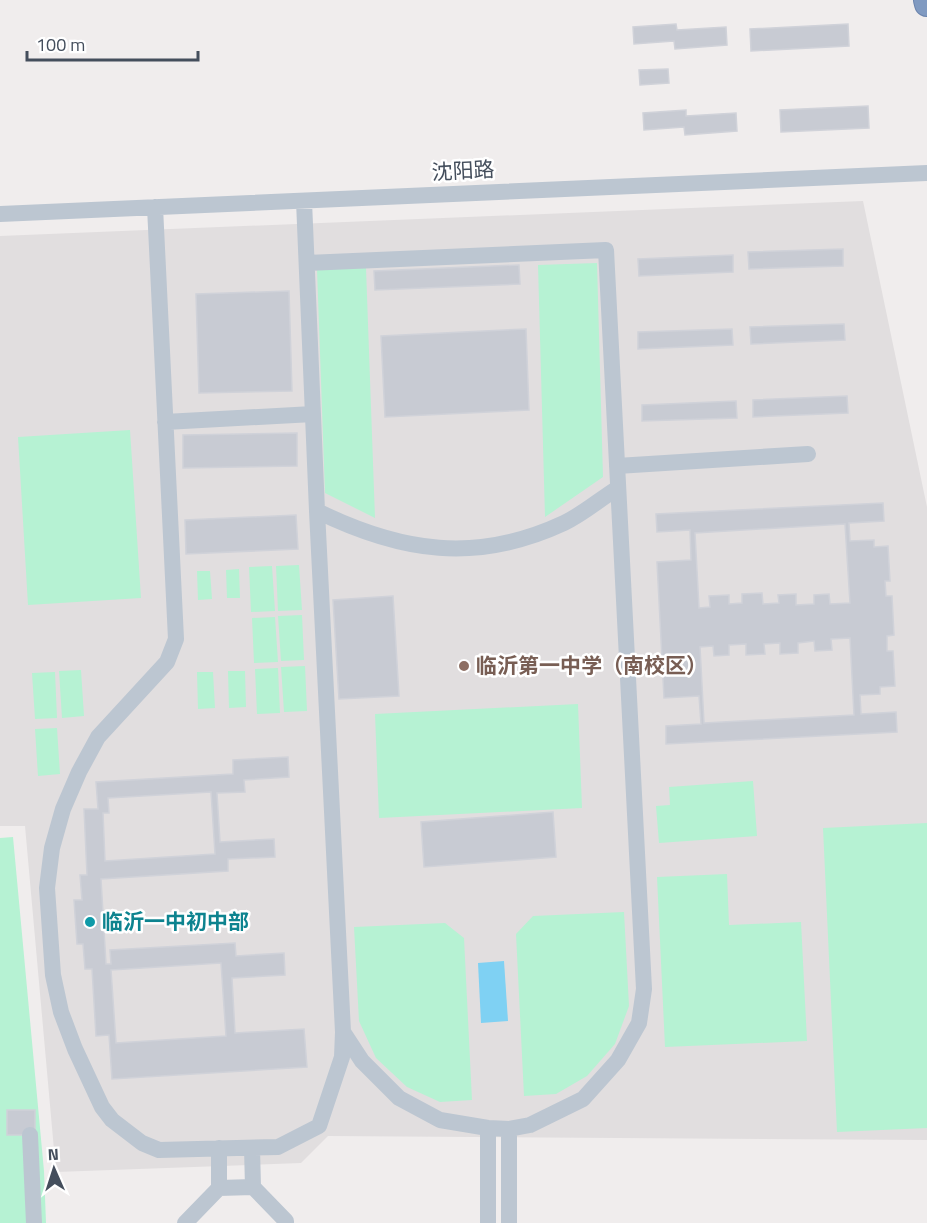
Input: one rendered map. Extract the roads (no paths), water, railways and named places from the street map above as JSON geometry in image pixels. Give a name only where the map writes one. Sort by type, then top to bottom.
[{"type":"street","name":"沈阳路","points":[[0,214],[927,173]]},
{"type":"street","points":[[154,207],[176,639],[167,663],[98,737],[63,809],[52,848],[47,888],[53,975],[61,1012],[102,1107],[112,1120],[142,1143],[159,1150],[278,1147],[319,1126],[342,1057],[343,1032],[304,201]]},
{"type":"street","points":[[307,263],[606,250],[644,989],[639,1023],[618,1060],[583,1099],[530,1125],[488,1128],[440,1120],[399,1098],[362,1061],[343,1032]]},
{"type":"street","points":[[165,422],[313,414]]},
{"type":"street","points":[[617,466],[808,454]]},
{"type":"street","points":[[317,510],[346,525],[404,544],[453,549],[509,544],[565,522],[618,488]]},
{"type":"street","points":[[488,1128],[488,1223]]},
{"type":"street","points":[[508,1128],[509,1223]]},
{"type":"street","points":[[30,1135],[34,1223]]},
{"type":"street","points":[[184,1223],[219,1188],[219,1148]]},
{"type":"street","points":[[252,1148],[253,1188],[286,1223]]},
{"type":"street","points":[[219,1188],[253,1188]]},
{"type":"water","points":[[504,961],[508,1021],[481,1023],[478,963]]},
{"type":"place","name":"临沂第一中学（南校区）","points":[[464,666]]},
{"type":"place","name":"临沂一中初中部","points":[[90,922]]}]
